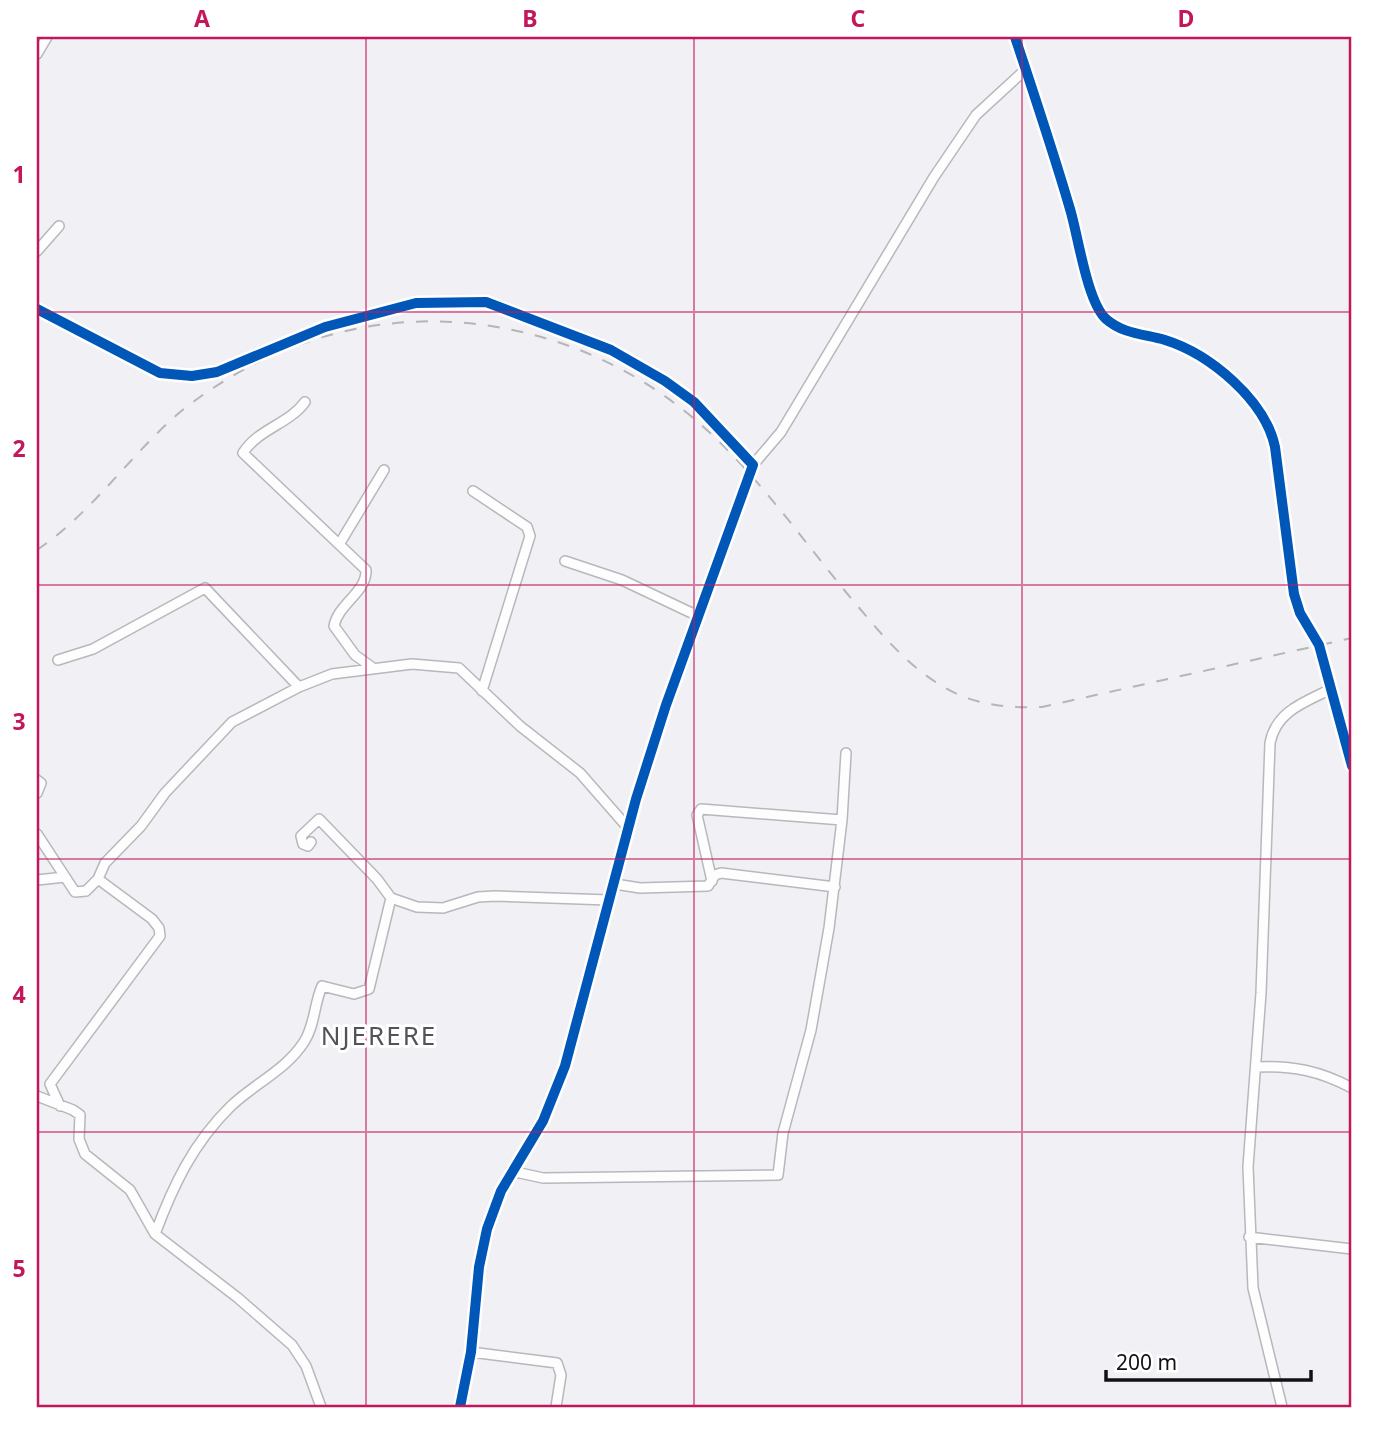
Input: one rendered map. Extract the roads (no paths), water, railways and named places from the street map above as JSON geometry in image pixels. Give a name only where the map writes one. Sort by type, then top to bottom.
[{"type":"street","points":[[37,54],[47,37]]},
{"type":"street","points":[[1015,37],[1095,300],[1103,317],[1130,332],[1168,341],[1211,365],[1242,388],[1268,424],[1275,447],[1294,594],[1300,613],[1319,645],[1352,766]]},
{"type":"street","points":[[460,1407],[471,1352],[479,1267],[487,1229],[511,1171],[543,1121],[565,1066],[609,900],[666,705],[753,465],[781,432],[922,195],[976,115],[1026,69]]},
{"type":"street","points":[[37,251],[59,226]]},
{"type":"street","points":[[37,309],[94,336],[153,369],[192,376],[217,372],[325,327],[416,303],[486,302],[611,350],[665,381],[694,402],[753,465]]},
{"type":"street","points":[[305,402],[297,412],[263,433],[243,453],[355,556],[366,570],[366,575],[343,606],[334,626],[355,655],[373,668]]},
{"type":"street","points":[[340,543],[384,470]]},
{"type":"street","points":[[473,491],[527,527],[530,536],[482,691]]},
{"type":"street","points":[[565,561],[622,580],[698,616]]},
{"type":"street","points":[[58,660],[93,649],[205,589],[299,687]]},
{"type":"street","points":[[37,834],[75,892],[86,891],[98,879],[105,863],[220,732],[232,722],[299,687],[332,674],[412,664],[449,665],[466,673],[482,691],[579,773],[629,829]]},
{"type":"street","points":[[1282,1407],[1253,1288],[1249,1237],[1248,1167],[1256,1067],[1271,734],[1287,712],[1331,689]]},
{"type":"street","points":[[511,1171],[527,1176],[561,1178],[778,1175],[789,1111],[811,1030],[835,887],[846,753]]},
{"type":"street","points":[[37,780],[41,783],[37,793]]},
{"type":"street","points":[[712,882],[697,815],[701,809],[842,820]]},
{"type":"street","points":[[311,842],[308,846],[303,844],[301,836],[319,818],[377,879],[391,898],[422,908],[443,908],[478,897],[495,896],[609,900]]},
{"type":"street","points":[[615,884],[640,888],[708,886],[715,875],[721,873],[835,887]]},
{"type":"street","points":[[37,880],[65,877]]},
{"type":"street","points":[[60,1105],[50,1084],[160,936],[159,928],[152,919],[98,879]]},
{"type":"street","points":[[155,1234],[169,1194],[200,1142],[231,1106],[284,1065],[304,1042],[322,986],[354,994],[369,989],[391,898]]},
{"type":"street","points":[[1256,1067],[1285,1065],[1314,1070],[1352,1088]]},
{"type":"street","points":[[37,1097],[80,1115],[79,1139],[85,1154],[130,1190],[155,1234],[238,1298],[292,1345],[306,1366],[321,1407]]},
{"type":"street","points":[[1249,1237],[1352,1250]]},
{"type":"street","points":[[471,1352],[557,1363],[561,1375],[556,1407]]},
{"type":"railway","points":[[37,550],[93,502],[143,447],[179,413],[246,368],[283,351],[339,333],[396,323],[455,322],[514,330],[572,347],[626,372],[676,404],[739,462],[896,649],[924,674],[967,698],[999,705],[1042,707],[1352,638]]},
{"type":"district","name":"NJERERE","points":[[379,1036]]}]
